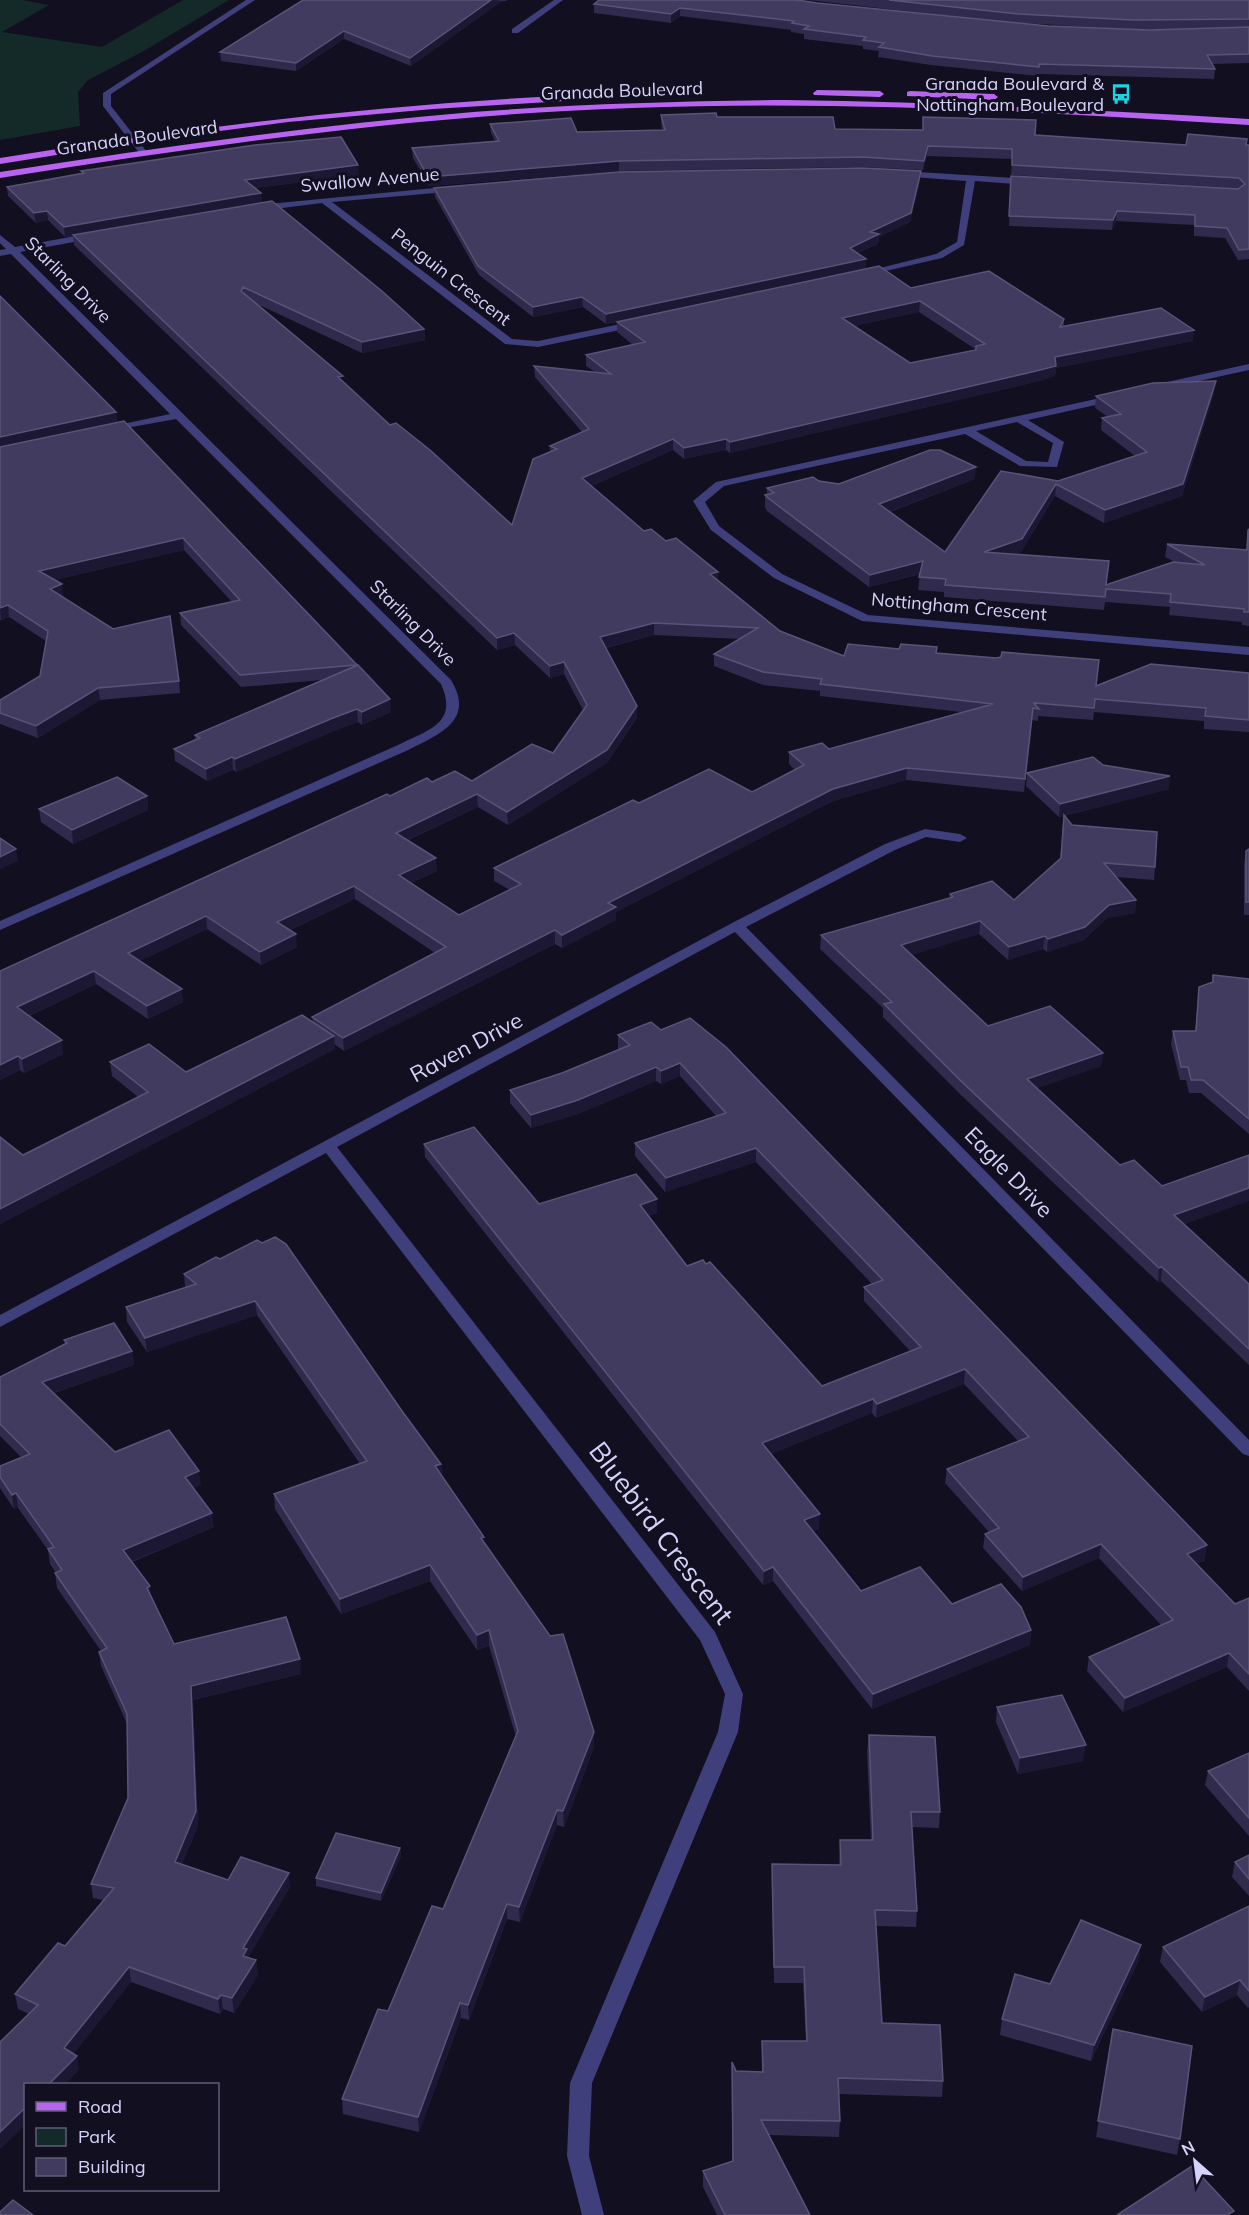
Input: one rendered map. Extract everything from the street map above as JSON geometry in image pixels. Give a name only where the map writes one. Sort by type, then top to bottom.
[{"type":"main road","name":"Granada Boulevard","points":[[0,161],[131,139],[328,116],[550,99],[705,93],[888,94]]},
{"type":"main road","points":[[900,94],[1004,98]]},
{"type":"main road","name":"Granada Boulevard","points":[[0,176],[142,152],[391,122],[632,105],[896,104],[1076,111],[1249,122]]},
{"type":"main road","points":[[1214,110],[1249,112]]},
{"type":"street","points":[[142,152],[107,106],[107,93],[251,0]]},
{"type":"street","points":[[515,31],[559,0]]},
{"type":"street","points":[[895,174],[1040,182]]},
{"type":"street","points":[[858,276],[939,256],[961,243],[971,179]]},
{"type":"street","name":"Swallow Avenue","points":[[243,210],[324,200],[466,188]]},
{"type":"street","name":"Penguin Crescent","points":[[324,200],[509,342],[538,344],[641,322]]},
{"type":"street","points":[[6,252],[102,234]]},
{"type":"street","name":"Starling Drive","points":[[0,238],[6,252],[179,415],[447,683],[454,699],[454,711],[439,729],[402,748],[0,926]]},
{"type":"street","points":[[1142,391],[1249,367]]},
{"type":"street","name":"Nottingham Crescent","points":[[1120,396],[1020,420],[720,484],[699,501],[715,528],[778,576],[866,618],[1249,651]]},
{"type":"street","points":[[100,432],[179,415]]},
{"type":"street","points":[[968,431],[1024,464],[1053,465],[1059,442],[1020,420]]},
{"type":"street","name":"Raven Drive","points":[[0,1322],[737,926],[890,847],[925,832],[960,838]]},
{"type":"street","name":"Eagle Drive","points":[[737,926],[1249,1450]]},
{"type":"street","name":"Bluebird Crescent","points":[[327,1145],[708,1637],[734,1694],[728,1732],[581,2083],[578,2156],[593,2215]]},
{"type":"green space","points":[[0,0],[22,0],[49,5],[2,32],[102,47],[183,0],[229,0],[142,52],[88,80],[78,92],[80,126],[0,140]]},
{"type":"building","points":[[303,0],[491,0],[410,58],[344,31],[296,63],[220,52]]},
{"type":"building","points":[[599,0],[797,0],[1048,26],[1149,30],[1249,27],[1249,54],[1207,55],[1215,69],[1039,64],[1039,67],[932,56],[879,47],[884,43],[863,40],[866,37],[804,29],[809,26],[792,23],[794,21],[680,8],[671,14],[594,4]]},
{"type":"building","points":[[889,0],[1249,0],[1249,19],[1133,20],[1019,14]]},
{"type":"building","points":[[716,113],[717,117],[833,117],[835,129],[923,130],[923,117],[1036,120],[1035,135],[1186,145],[1188,134],[1247,139],[1246,145],[1249,145],[1249,249],[1239,250],[1227,228],[1195,226],[1195,215],[1117,211],[1113,220],[1009,216],[1011,176],[1238,189],[1245,184],[1239,178],[1012,165],[1012,149],[928,146],[924,161],[862,157],[619,161],[428,177],[412,148],[499,141],[490,124],[571,118],[577,132],[665,130],[661,115]]},
{"type":"building","points":[[341,137],[358,165],[245,180],[261,193],[64,227],[47,211],[34,213],[7,187],[84,173],[81,171],[255,145]]},
{"type":"building","points":[[862,168],[921,171],[911,213],[870,232],[879,234],[850,248],[866,259],[606,314],[582,297],[533,307],[478,266],[434,188],[619,172]]},
{"type":"building","points":[[272,201],[383,292],[424,329],[362,342],[243,287],[241,291],[343,376],[338,377],[390,425],[396,423],[430,450],[512,525],[533,459],[557,449],[550,446],[589,429],[534,366],[611,374],[586,355],[645,342],[617,322],[879,266],[911,288],[989,271],[1064,319],[1060,327],[1161,308],[1194,330],[1055,357],[1056,366],[730,442],[726,439],[684,448],[673,439],[582,478],[644,531],[651,529],[666,541],[676,538],[718,572],[710,574],[780,631],[844,656],[848,644],[899,649],[901,644],[937,647],[936,653],[996,658],[1001,657],[1002,652],[1099,660],[1096,686],[1151,664],[1249,673],[1249,720],[1205,716],[1206,708],[1095,699],[1094,708],[1034,703],[1039,709],[1033,708],[1025,779],[907,768],[833,789],[608,903],[616,907],[562,935],[555,930],[343,1038],[312,1017],[446,947],[354,886],[277,922],[296,934],[260,952],[206,916],[128,953],[182,989],[147,1006],[94,971],[17,1007],[62,1040],[22,1059],[18,1056],[0,1065],[0,971],[387,794],[390,796],[427,778],[432,782],[455,771],[472,781],[532,744],[553,753],[587,705],[564,662],[550,666],[514,633],[497,638],[73,235]],"holes":[[[920,301],[985,344],[976,346],[976,350],[910,363],[842,318]],[[654,623],[758,628],[714,654],[763,672],[822,679],[820,684],[993,704],[829,749],[822,743],[789,752],[804,765],[752,792],[709,769],[639,803],[633,800],[494,868],[521,884],[459,915],[399,875],[436,858],[396,833],[477,794],[507,812],[607,750],[637,706],[600,637]]]},
{"type":"building","points":[[0,296],[116,412],[0,437]]},
{"type":"building","points":[[1216,381],[1183,484],[1105,510],[1056,484],[1022,539],[984,552],[1109,561],[1106,585],[1173,562],[1205,565],[1167,544],[1247,550],[1249,529],[1249,612],[1244,612],[1244,609],[1170,602],[1171,594],[1106,589],[1105,597],[945,585],[946,579],[919,577],[923,561],[870,575],[765,495],[774,493],[767,488],[813,477],[819,481],[839,484],[930,450],[940,450],[976,467],[879,504],[945,552],[1001,471],[1058,481],[1147,452],[1102,418],[1121,414],[1096,396],[1153,383]]},
{"type":"building","points":[[124,421],[357,665],[240,675],[180,613],[240,600],[183,538],[39,571],[62,584],[50,589],[113,629],[170,616],[179,681],[98,688],[36,726],[0,713],[0,700],[40,676],[48,631],[8,605],[0,608],[0,447]]},
{"type":"building","points":[[358,665],[390,699],[362,712],[357,709],[333,718],[206,769],[174,749],[200,738],[195,735]]},
{"type":"building","points":[[1093,757],[1103,765],[1170,776],[1060,804],[1027,773]]},
{"type":"building","points":[[117,777],[147,796],[72,830],[39,809]]},
{"type":"building","points":[[1064,815],[1072,825],[1157,832],[1155,867],[1104,863],[1136,900],[1109,905],[1085,927],[1048,939],[1045,936],[1009,947],[980,921],[901,945],[988,1026],[1050,1006],[1103,1053],[1027,1079],[1120,1165],[1134,1160],[1162,1186],[1249,1155],[1249,1188],[1174,1215],[1249,1284],[1249,1349],[1162,1267],[1159,1268],[962,1082],[884,1004],[892,1002],[821,935],[953,897],[950,894],[992,881],[1014,900],[1061,858]]},
{"type":"building","points":[[0,838],[16,849],[0,857]]},
{"type":"building","points":[[1249,849],[1249,902],[1246,902],[1246,851]]},
{"type":"building","points":[[1213,975],[1249,979],[1249,1119],[1203,1080],[1191,1080],[1188,1067],[1181,1067],[1173,1031],[1196,1031],[1199,987],[1213,982]]},
{"type":"building","points":[[302,1015],[334,1036],[0,1209],[0,1137],[23,1155],[148,1092],[110,1062],[149,1044],[186,1072]]},
{"type":"building","points":[[690,1018],[726,1047],[1207,1545],[1187,1554],[1235,1604],[1249,1598],[1249,1674],[1229,1653],[1125,1698],[1089,1657],[1173,1620],[1101,1544],[1023,1577],[985,1534],[999,1528],[947,1469],[1029,1437],[965,1369],[877,1404],[873,1399],[762,1443],[820,1514],[804,1520],[861,1591],[920,1567],[952,1604],[1001,1584],[1021,1607],[1031,1630],[873,1694],[773,1567],[764,1571],[424,1144],[474,1127],[539,1204],[636,1174],[657,1199],[640,1205],[687,1266],[703,1260],[706,1264],[710,1262],[822,1386],[921,1347],[864,1287],[883,1280],[756,1148],[666,1178],[635,1143],[726,1113],[680,1063],[661,1071],[656,1067],[578,1100],[531,1115],[510,1090],[562,1073],[630,1045],[618,1035],[651,1022],[661,1030]]},
{"type":"building","points":[[275,1237],[286,1244],[441,1464],[435,1466],[484,1537],[481,1538],[550,1636],[563,1634],[594,1732],[563,1811],[557,1810],[519,1907],[507,1904],[468,2005],[460,2003],[418,2117],[342,2099],[378,2009],[388,2011],[432,1906],[443,1909],[518,1731],[489,1630],[477,1635],[430,1565],[340,1599],[274,1494],[367,1461],[255,1301],[145,1338],[126,1307],[196,1284],[184,1274],[216,1257],[220,1259],[257,1240],[262,1243]]},
{"type":"building","points":[[114,1323],[132,1351],[42,1382],[115,1452],[169,1430],[199,1471],[185,1477],[212,1513],[123,1550],[150,1586],[147,1588],[174,1644],[286,1617],[300,1659],[191,1686],[196,1811],[175,1862],[228,1880],[241,1857],[289,1873],[243,1948],[247,1949],[243,1956],[256,1960],[232,1998],[221,1995],[218,1999],[129,1967],[64,2048],[77,2056],[50,2083],[24,2083],[24,2109],[0,2132],[0,2042],[38,2005],[15,1994],[58,1943],[65,1946],[114,1888],[91,1884],[128,1798],[127,1714],[99,1652],[107,1648],[55,1573],[62,1570],[48,1549],[54,1547],[16,1493],[12,1495],[0,1477],[0,1466],[30,1454],[0,1424],[0,1377],[67,1343],[64,1340]]},
{"type":"building","points":[[1062,1695],[1086,1745],[1020,1758],[997,1707]]},
{"type":"building","points":[[869,1735],[935,1737],[940,1812],[911,1812],[917,1911],[875,1910],[882,2023],[940,2025],[943,2081],[838,2078],[840,2121],[761,2120],[810,2215],[725,2215],[703,2171],[733,2161],[732,2062],[736,2071],[763,2072],[762,2041],[807,2041],[804,1967],[774,1967],[772,1864],[841,1865],[840,1840],[873,1840]]},
{"type":"building","points":[[1249,1753],[1249,1818],[1208,1771]]},
{"type":"building","points":[[336,1833],[400,1848],[381,1893],[316,1878]]},
{"type":"building","points":[[1249,1855],[1249,1879],[1235,1862]]},
{"type":"building","points":[[1249,1906],[1249,1991],[1240,1980],[1205,1997],[1163,1947]]},
{"type":"building","points":[[1081,1920],[1141,1945],[1094,2045],[1002,2019],[1015,1974],[1050,1984]]},
{"type":"building","points":[[1113,2029],[1192,2046],[1180,2139],[1098,2121]]},
{"type":"building","points":[[1192,2166],[1234,2211],[1227,2215],[1117,2215]]},
{"type":"building","points":[[13,2200],[33,2215],[0,2215],[0,2212]]},
{"type":"place","name":"Granada Boulevard & Nottingham Boulevard","points":[[1121,94]]}]
